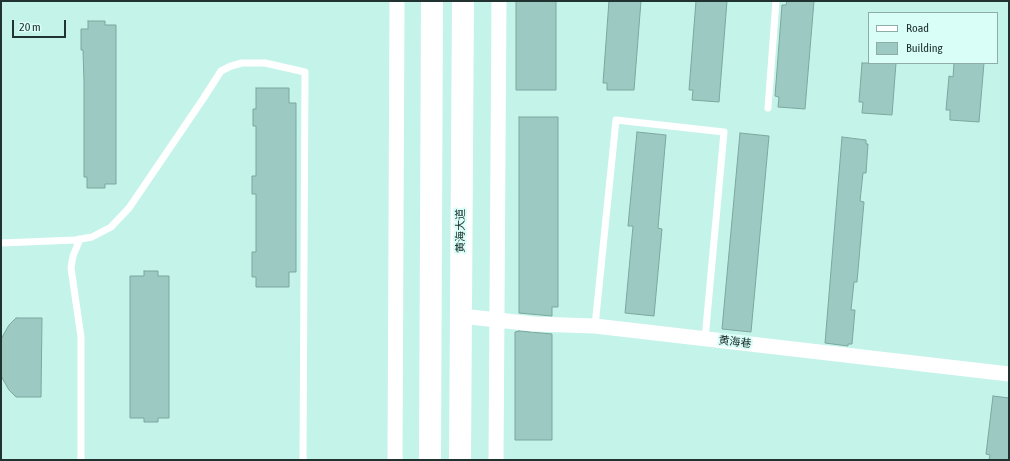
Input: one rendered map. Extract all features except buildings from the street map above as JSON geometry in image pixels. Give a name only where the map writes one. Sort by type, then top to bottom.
[{"type":"main road","points":[[430,460],[432,1]]},
{"type":"main road","name":"黄海大道","points":[[460,460],[463,1]]},
{"type":"street","points":[[395,460],[397,1]]},
{"type":"street","points":[[496,460],[499,1]]},
{"type":"street","name":"黄海巷","points":[[461,316],[534,324],[595,326],[1009,374]]},
{"type":"lane","points":[[768,108],[776,1]]},
{"type":"lane","points":[[1,243],[80,239],[92,237],[107,230],[129,208],[221,71],[242,63],[265,63],[305,72],[303,460]]},
{"type":"lane","points":[[595,326],[616,120],[724,132],[705,339]]},
{"type":"lane","points":[[80,239],[73,256],[71,268],[81,337],[81,460]]}]
